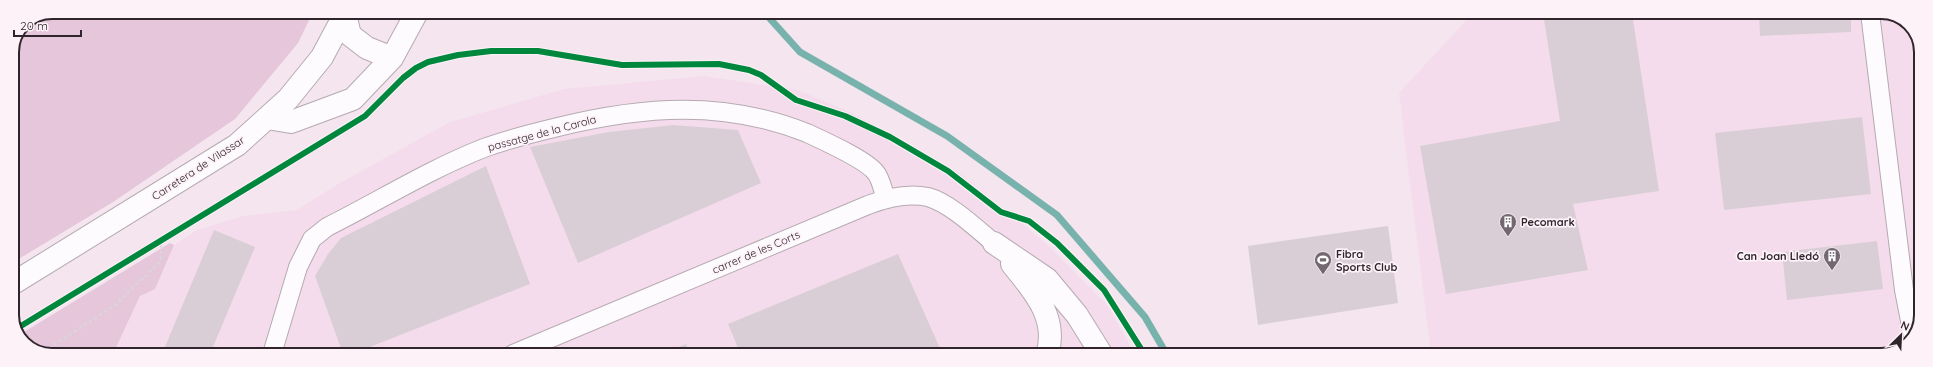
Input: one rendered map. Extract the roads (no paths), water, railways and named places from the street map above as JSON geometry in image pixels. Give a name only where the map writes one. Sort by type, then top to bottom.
[{"type":"street","name":"Carretera de Vilassar","points":[[19,280],[237,145],[288,99],[322,57],[342,19]]},
{"type":"street","points":[[346,19],[350,35],[367,48],[392,58]]},
{"type":"street","points":[[266,118],[291,122],[353,98],[392,58],[413,19]]},
{"type":"street","points":[[1871,19],[1904,290],[1912,328]]},
{"type":"street","name":"passatge de la Carola","points":[[274,348],[298,267],[312,239],[327,227],[438,168],[484,148],[540,131],[590,119],[646,110],[695,109],[739,114],[788,126],[825,141],[854,156],[876,172],[886,199]]},
{"type":"street","name":"carrer de les Corts","points":[[527,348],[868,204],[886,199],[904,196],[929,198],[947,206],[994,243]]},
{"type":"street","points":[[994,243],[1037,294],[1050,323],[1048,348]]},
{"type":"street","points":[[994,243],[1047,279],[1078,315],[1098,348]]},
{"type":"waterway","points":[[770,19],[800,52],[947,136],[1057,215],[1145,317],[1163,348]]},
{"type":"place","name":"Pecomark","points":[[1508,237]]},
{"type":"place","name":"Can Joan Lledó","points":[[1832,271]]},
{"type":"place","name":"Fibra Sports Club","points":[[1323,275]]}]
